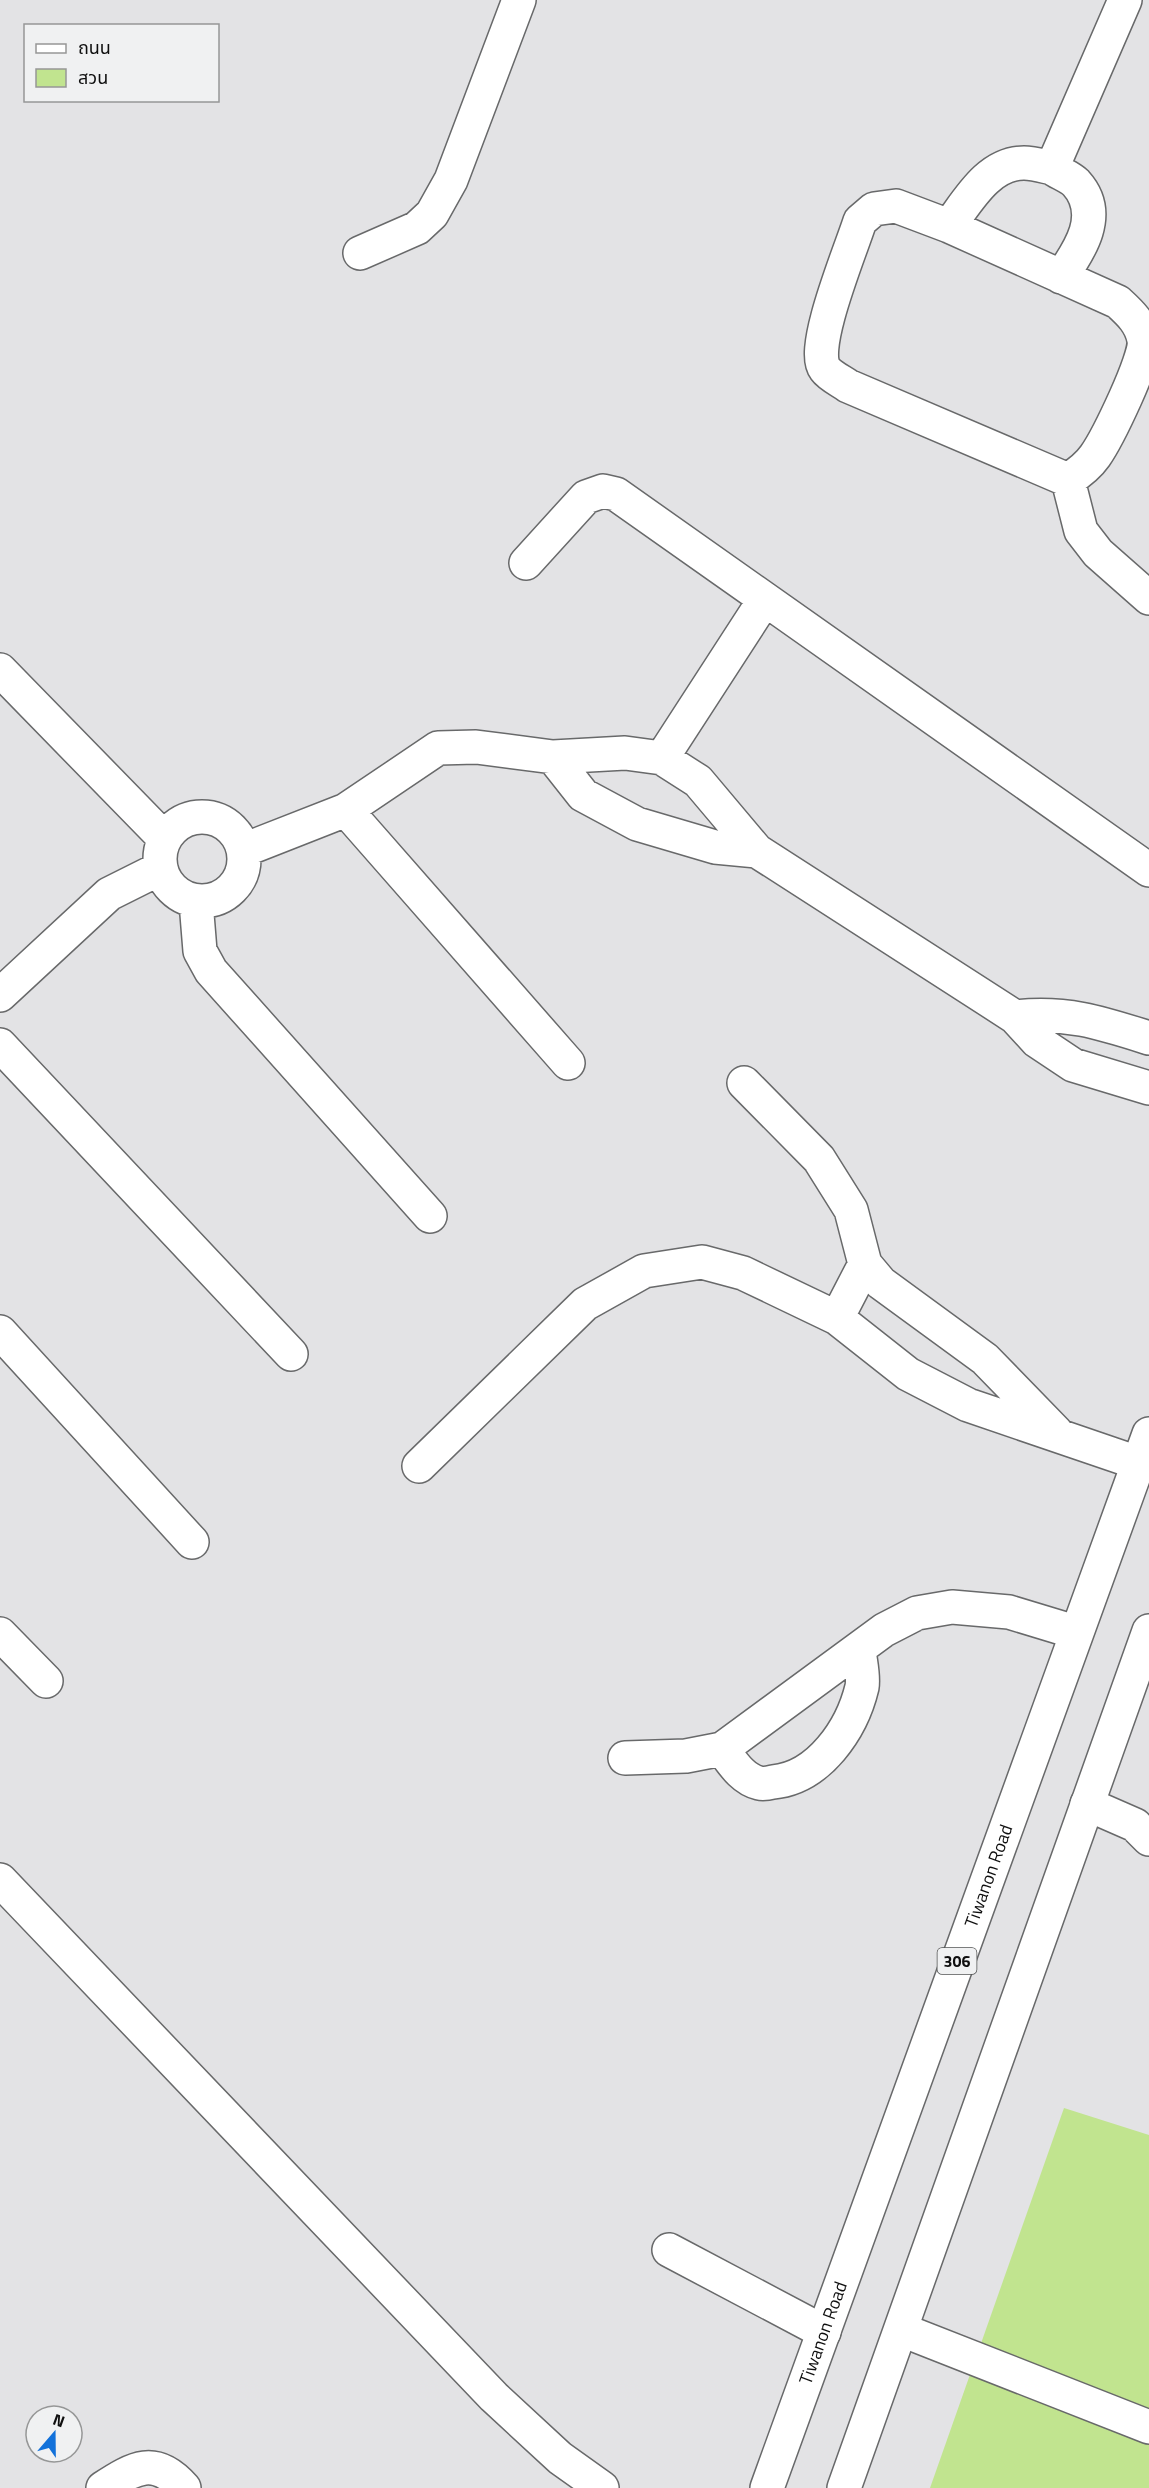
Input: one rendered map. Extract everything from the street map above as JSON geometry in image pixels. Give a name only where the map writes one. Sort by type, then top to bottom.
[{"type":"street","points":[[360,253],[417,228],[432,214],[451,180],[519,0]]},
{"type":"street","points":[[1052,168],[1125,0]]},
{"type":"street","points":[[949,226],[982,183],[1000,168],[1024,163],[1052,168],[1076,183],[1086,204],[1089,230],[1080,251],[1061,277]]},
{"type":"street","points":[[896,206],[949,226],[1118,302],[1134,316],[1144,341],[1137,372],[1096,455],[1082,471],[1068,480],[848,386],[824,369],[820,354],[823,330],[860,221],[874,209],[896,206]]},
{"type":"street","points":[[1068,480],[1081,531],[1098,553],[1149,598]]},
{"type":"street","points":[[526,563],[586,497],[603,491],[616,494],[1149,870]]},
{"type":"street","points":[[662,758],[765,599]]},
{"type":"street","points":[[0,995],[109,894],[163,854],[178,824],[198,817],[218,820],[234,832],[243,850],[243,871],[233,888],[216,900],[196,902],[177,893],[164,878],[163,854],[6,689]]},
{"type":"street","points":[[243,850],[345,810],[438,748],[476,747],[553,757],[625,753],[662,758],[698,781],[757,851],[1016,1017],[1037,1041],[1073,1065],[1149,1088]]},
{"type":"street","points":[[553,757],[583,795],[637,824],[715,847],[757,851]]},
{"type":"street","points":[[345,810],[568,1063]]},
{"type":"street","points":[[196,902],[200,951],[211,971],[430,1216]]},
{"type":"street","points":[[1016,1017],[1045,1014],[1091,1019],[1149,1038]]},
{"type":"street","points":[[0,1046],[291,1354]]},
{"type":"street","points":[[744,1083],[819,1159],[851,1210],[865,1264],[881,1283],[985,1359],[1060,1437]]},
{"type":"street","points":[[419,1466],[585,1304],[644,1271],[702,1262],[743,1273],[837,1318],[908,1374],[968,1405],[1060,1437],[1144,1448]]},
{"type":"street","points":[[837,1318],[865,1264]]},
{"type":"street","points":[[0,1332],[192,1542]]},
{"type":"street","name":"Tiwanon Road","points":[[767,2488],[1075,1632],[1144,1448]]},
{"type":"street","points":[[625,1758],[686,1756],[722,1749],[884,1630],[917,1613],[952,1607],[1009,1612],[1075,1632]]},
{"type":"street","points":[[0,1634],[46,1681]]},
{"type":"street","points":[[844,2488],[1087,1804],[1148,1639]]},
{"type":"street","points":[[722,1749],[740,1773],[759,1784],[787,1781],[816,1765],[833,1747],[855,1707],[863,1684],[859,1650]]},
{"type":"street","points":[[1087,1804],[1144,1832]]},
{"type":"street","points":[[0,1880],[494,2397],[560,2458],[602,2488]]},
{"type":"street","points":[[669,2250],[824,2332]]},
{"type":"street","points":[[902,2330],[1149,2427]]},
{"type":"street","points":[[103,2488],[131,2470],[151,2466],[170,2474],[184,2488]]},
{"type":"green space","points":[[1064,2108],[1149,2135],[1149,2488],[930,2488]]}]
